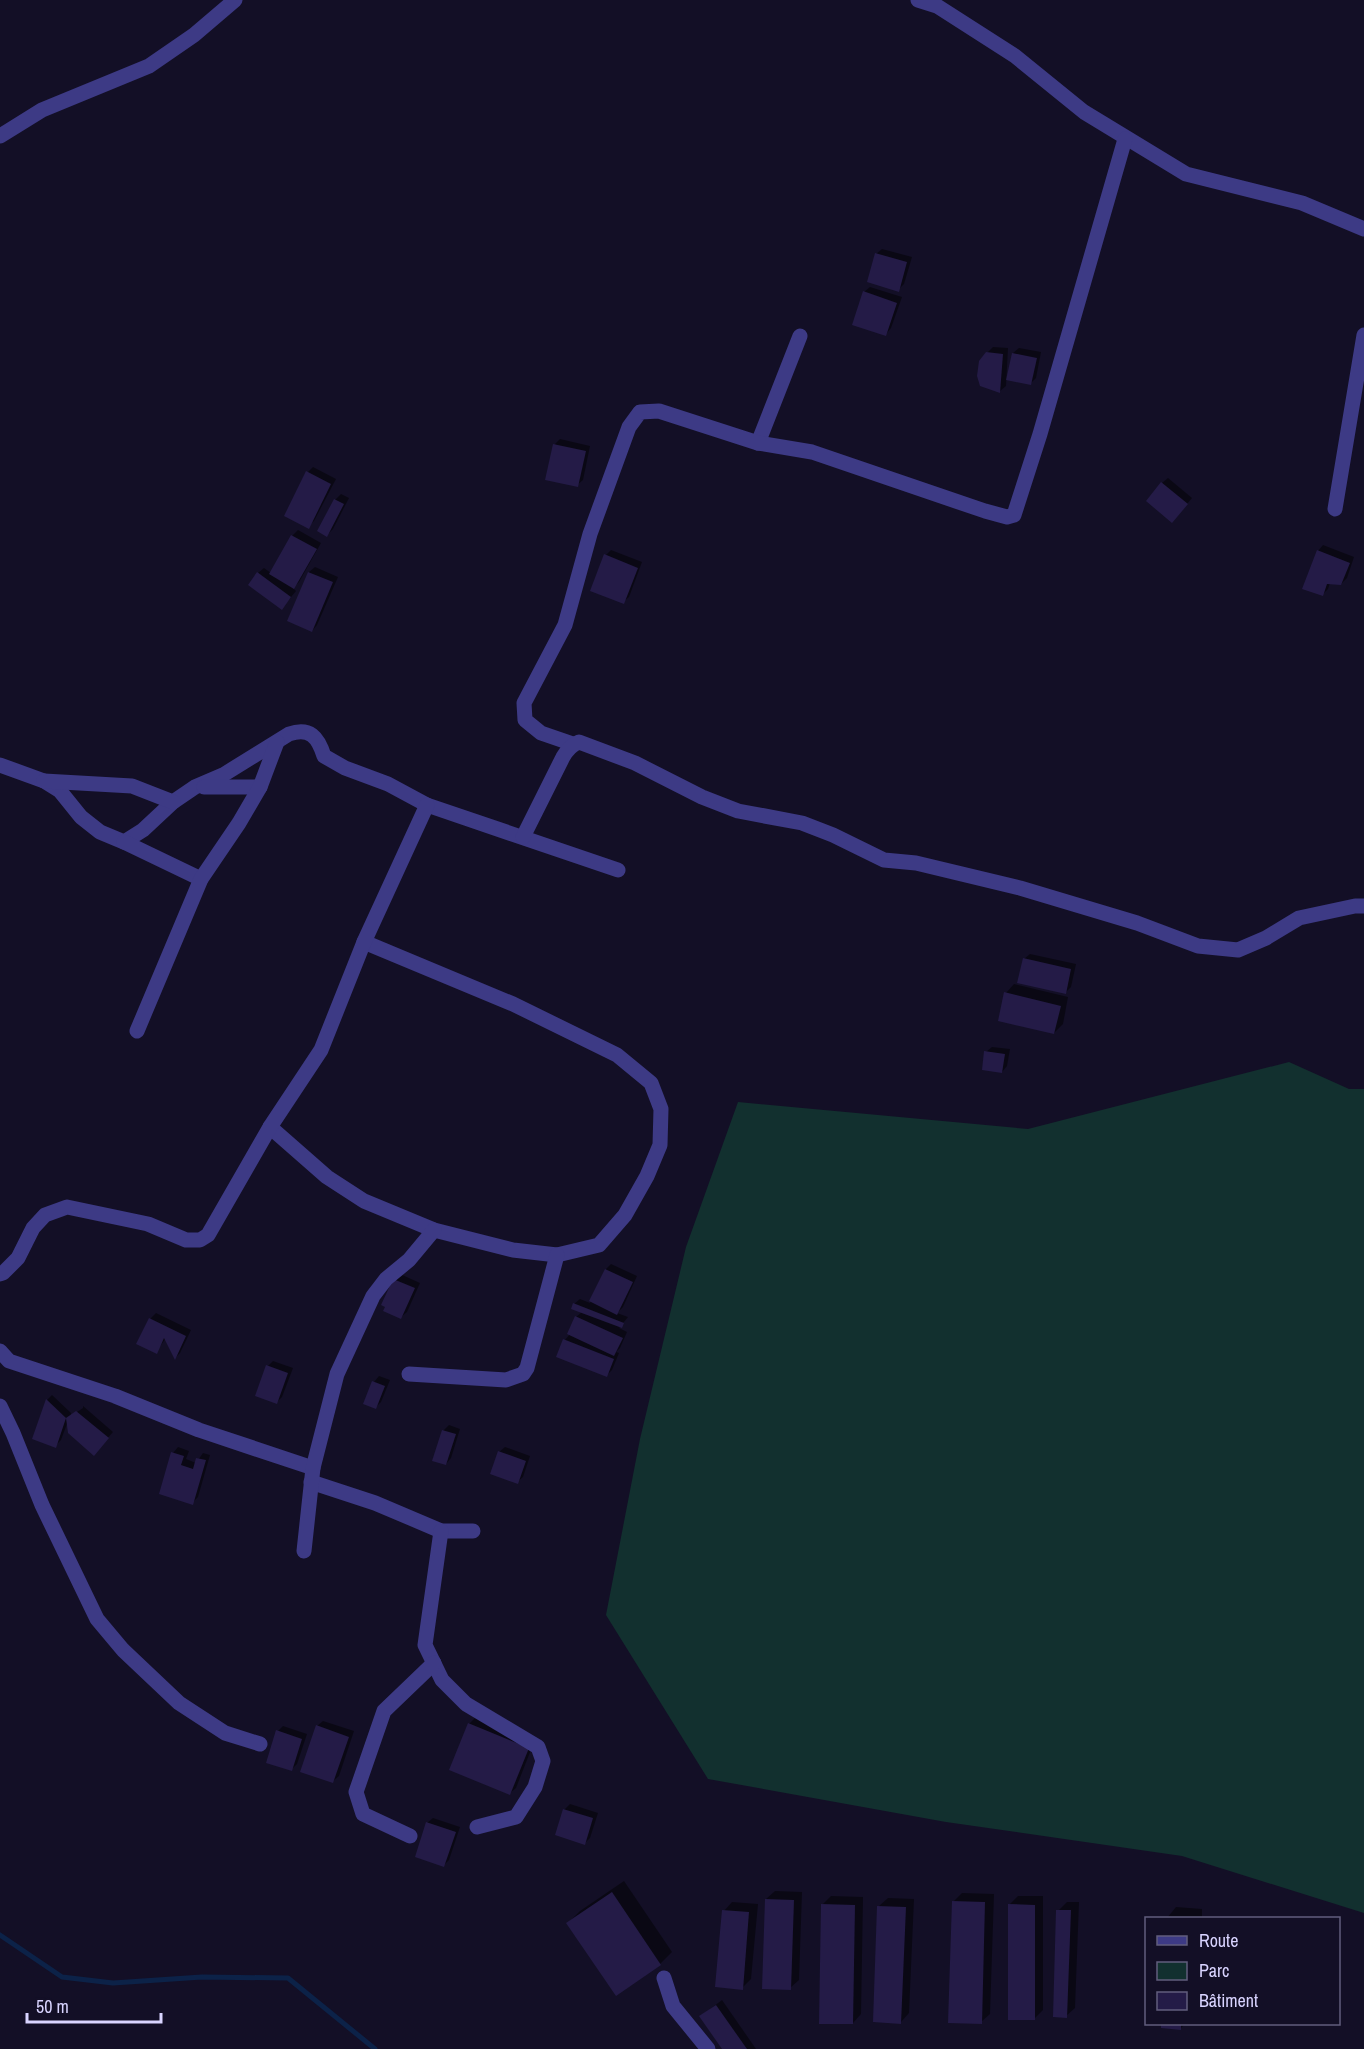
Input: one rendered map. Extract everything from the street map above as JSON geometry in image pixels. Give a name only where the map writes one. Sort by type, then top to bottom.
[{"type":"street","points":[[0,136],[42,110],[149,66],[194,35],[234,0]]},
{"type":"street","points":[[918,0],[937,6],[1015,56],[1084,112],[1186,174],[1302,203],[1361,228],[1364,244]]},
{"type":"street","points":[[573,744],[541,734],[525,720],[524,703],[565,625],[590,534],[629,426],[640,412],[659,411],[758,443],[812,452],[985,512],[1007,517],[1014,514],[1040,434],[1125,139]]},
{"type":"street","points":[[1335,509],[1364,335]]},
{"type":"street","points":[[758,443],[800,336]]},
{"type":"street","points":[[124,842],[143,830],[173,802],[195,787],[223,775],[300,730],[319,741],[324,756],[345,768],[388,784],[427,805],[618,870]]},
{"type":"street","points":[[137,1031],[201,879],[260,787],[277,742]]},
{"type":"street","points":[[523,837],[562,757],[573,744],[579,742],[635,763],[702,797],[738,811],[802,823],[833,835],[884,860],[916,864],[1020,888],[1137,923],[1197,946],[1238,950],[1266,938],[1299,918],[1364,906]]},
{"type":"street","points":[[0,765],[44,781],[60,791],[81,817],[100,832],[201,879]]},
{"type":"street","points":[[44,781],[132,786],[173,802]]},
{"type":"street","points":[[195,787],[260,787]]},
{"type":"street","points":[[0,1274],[18,1258],[33,1228],[45,1215],[67,1208],[147,1224],[186,1240],[200,1240],[208,1235],[270,1127],[321,1050],[364,942],[427,805]]},
{"type":"street","points":[[270,1127],[327,1177],[364,1201],[434,1230],[513,1251],[557,1255],[600,1245],[625,1215],[647,1176],[660,1144],[661,1109],[651,1083],[617,1055],[513,1004],[364,942]]},
{"type":"street","points":[[304,1551],[312,1475],[337,1374],[373,1296],[387,1279],[409,1260],[434,1230]]},
{"type":"street","points":[[409,1374],[506,1380],[523,1374],[527,1368],[557,1255]]},
{"type":"street","points":[[0,1351],[9,1361],[115,1396],[312,1475],[441,1531],[473,1531]]},
{"type":"street","points":[[0,1407],[13,1432],[42,1505],[97,1619],[123,1650],[179,1703],[225,1733],[260,1744]]},
{"type":"street","points":[[441,1531],[425,1645],[442,1680],[466,1704],[538,1747],[543,1761],[535,1787],[516,1817],[477,1827]]},
{"type":"street","points":[[410,1836],[363,1814],[356,1792],[384,1711],[434,1663]]},
{"type":"street","points":[[664,1978],[673,2006],[708,2049]]},
{"type":"green space","points":[[1289,1062],[1349,1089],[1364,1089],[1364,1913],[1182,1856],[946,1822],[708,1779],[606,1615],[640,1439],[686,1247],[738,1102],[1028,1129]]},
{"type":"building","points":[[875,253],[907,262],[899,292],[867,282]]},
{"type":"building","points":[[863,291],[897,303],[886,336],[852,325]]},
{"type":"building","points":[[986,352],[1003,354],[1000,393],[980,386],[977,376],[979,361]]},
{"type":"building","points":[[1012,353],[1037,358],[1031,385],[1006,380]]},
{"type":"building","points":[[553,444],[586,451],[578,487],[545,480]]},
{"type":"building","points":[[306,471],[331,484],[309,529],[284,516]]},
{"type":"building","points":[[1161,482],[1188,504],[1172,523],[1146,501]]},
{"type":"building","points":[[334,499],[344,504],[327,537],[317,531]]},
{"type":"building","points":[[291,535],[317,549],[294,589],[269,574]]},
{"type":"building","points":[[1317,550],[1350,563],[1341,585],[1327,584],[1323,596],[1302,589]]},
{"type":"building","points":[[604,554],[638,568],[624,604],[590,591]]},
{"type":"building","points":[[257,572],[291,597],[282,610],[248,585]]},
{"type":"building","points":[[308,572],[333,582],[312,632],[287,621]]},
{"type":"building","points":[[1023,958],[1071,969],[1066,994],[1017,983]]},
{"type":"building","points":[[1004,992],[1061,1006],[1054,1034],[998,1021]]},
{"type":"building","points":[[984,1051],[1005,1054],[1002,1073],[982,1070]]},
{"type":"building","points":[[605,1269],[633,1282],[617,1315],[589,1301]]},
{"type":"building","points":[[393,1279],[415,1288],[401,1319],[383,1311],[385,1307],[381,1305]]},
{"type":"building","points":[[573,1303],[624,1323],[622,1328],[571,1309]]},
{"type":"building","points":[[575,1316],[623,1338],[614,1356],[567,1334]]},
{"type":"building","points":[[149,1318],[186,1336],[175,1360],[164,1338],[157,1354],[136,1344]]},
{"type":"building","points":[[563,1339],[614,1359],[607,1377],[556,1357]]},
{"type":"building","points":[[266,1365],[288,1373],[277,1404],[255,1396]]},
{"type":"building","points":[[372,1381],[385,1386],[376,1409],[363,1404]]},
{"type":"building","points":[[46,1399],[66,1418],[56,1448],[32,1439]]},
{"type":"building","points":[[76,1411],[109,1438],[94,1456],[68,1433],[66,1418]]},
{"type":"building","points":[[442,1430],[456,1434],[446,1465],[432,1461]]},
{"type":"building","points":[[498,1451],[526,1461],[518,1484],[490,1474]]},
{"type":"building","points":[[171,1452],[184,1456],[181,1465],[193,1469],[196,1458],[206,1460],[193,1505],[159,1494]]},
{"type":"building","points":[[468,1723],[529,1748],[510,1795],[449,1770]]},
{"type":"building","points":[[316,1725],[349,1737],[333,1783],[300,1772]]},
{"type":"building","points":[[276,1730],[302,1739],[292,1771],[266,1763]]},
{"type":"building","points":[[563,1809],[593,1818],[585,1845],[555,1835]]},
{"type":"building","points":[[426,1822],[456,1832],[444,1867],[415,1857]]},
{"type":"building","points":[[612,1892],[661,1965],[616,1996],[566,1923]]},
{"type":"building","points":[[765,1899],[794,1900],[791,1990],[762,1989]]},
{"type":"building","points":[[952,1901],[985,1902],[982,2024],[948,2023]]},
{"type":"building","points":[[821,1904],[855,1905],[853,2024],[819,2024]]},
{"type":"building","points":[[1008,1904],[1035,1905],[1035,2020],[1008,2020]]},
{"type":"building","points":[[877,1906],[906,1907],[901,2024],[873,2022]]},
{"type":"building","points":[[722,1910],[749,1912],[743,1990],[715,1987]]},
{"type":"building","points":[[1056,1910],[1071,1910],[1067,2018],[1053,2017]]},
{"type":"building","points":[[716,2005],[747,2049],[722,2049],[699,2016]]},
{"type":"building","points":[[1161,2025],[1181,2025],[1181,2030],[1161,2028]]},
{"type":"waterway","points":[[0,1935],[62,1977],[113,1983],[202,1977],[288,1978],[375,2049]]}]
